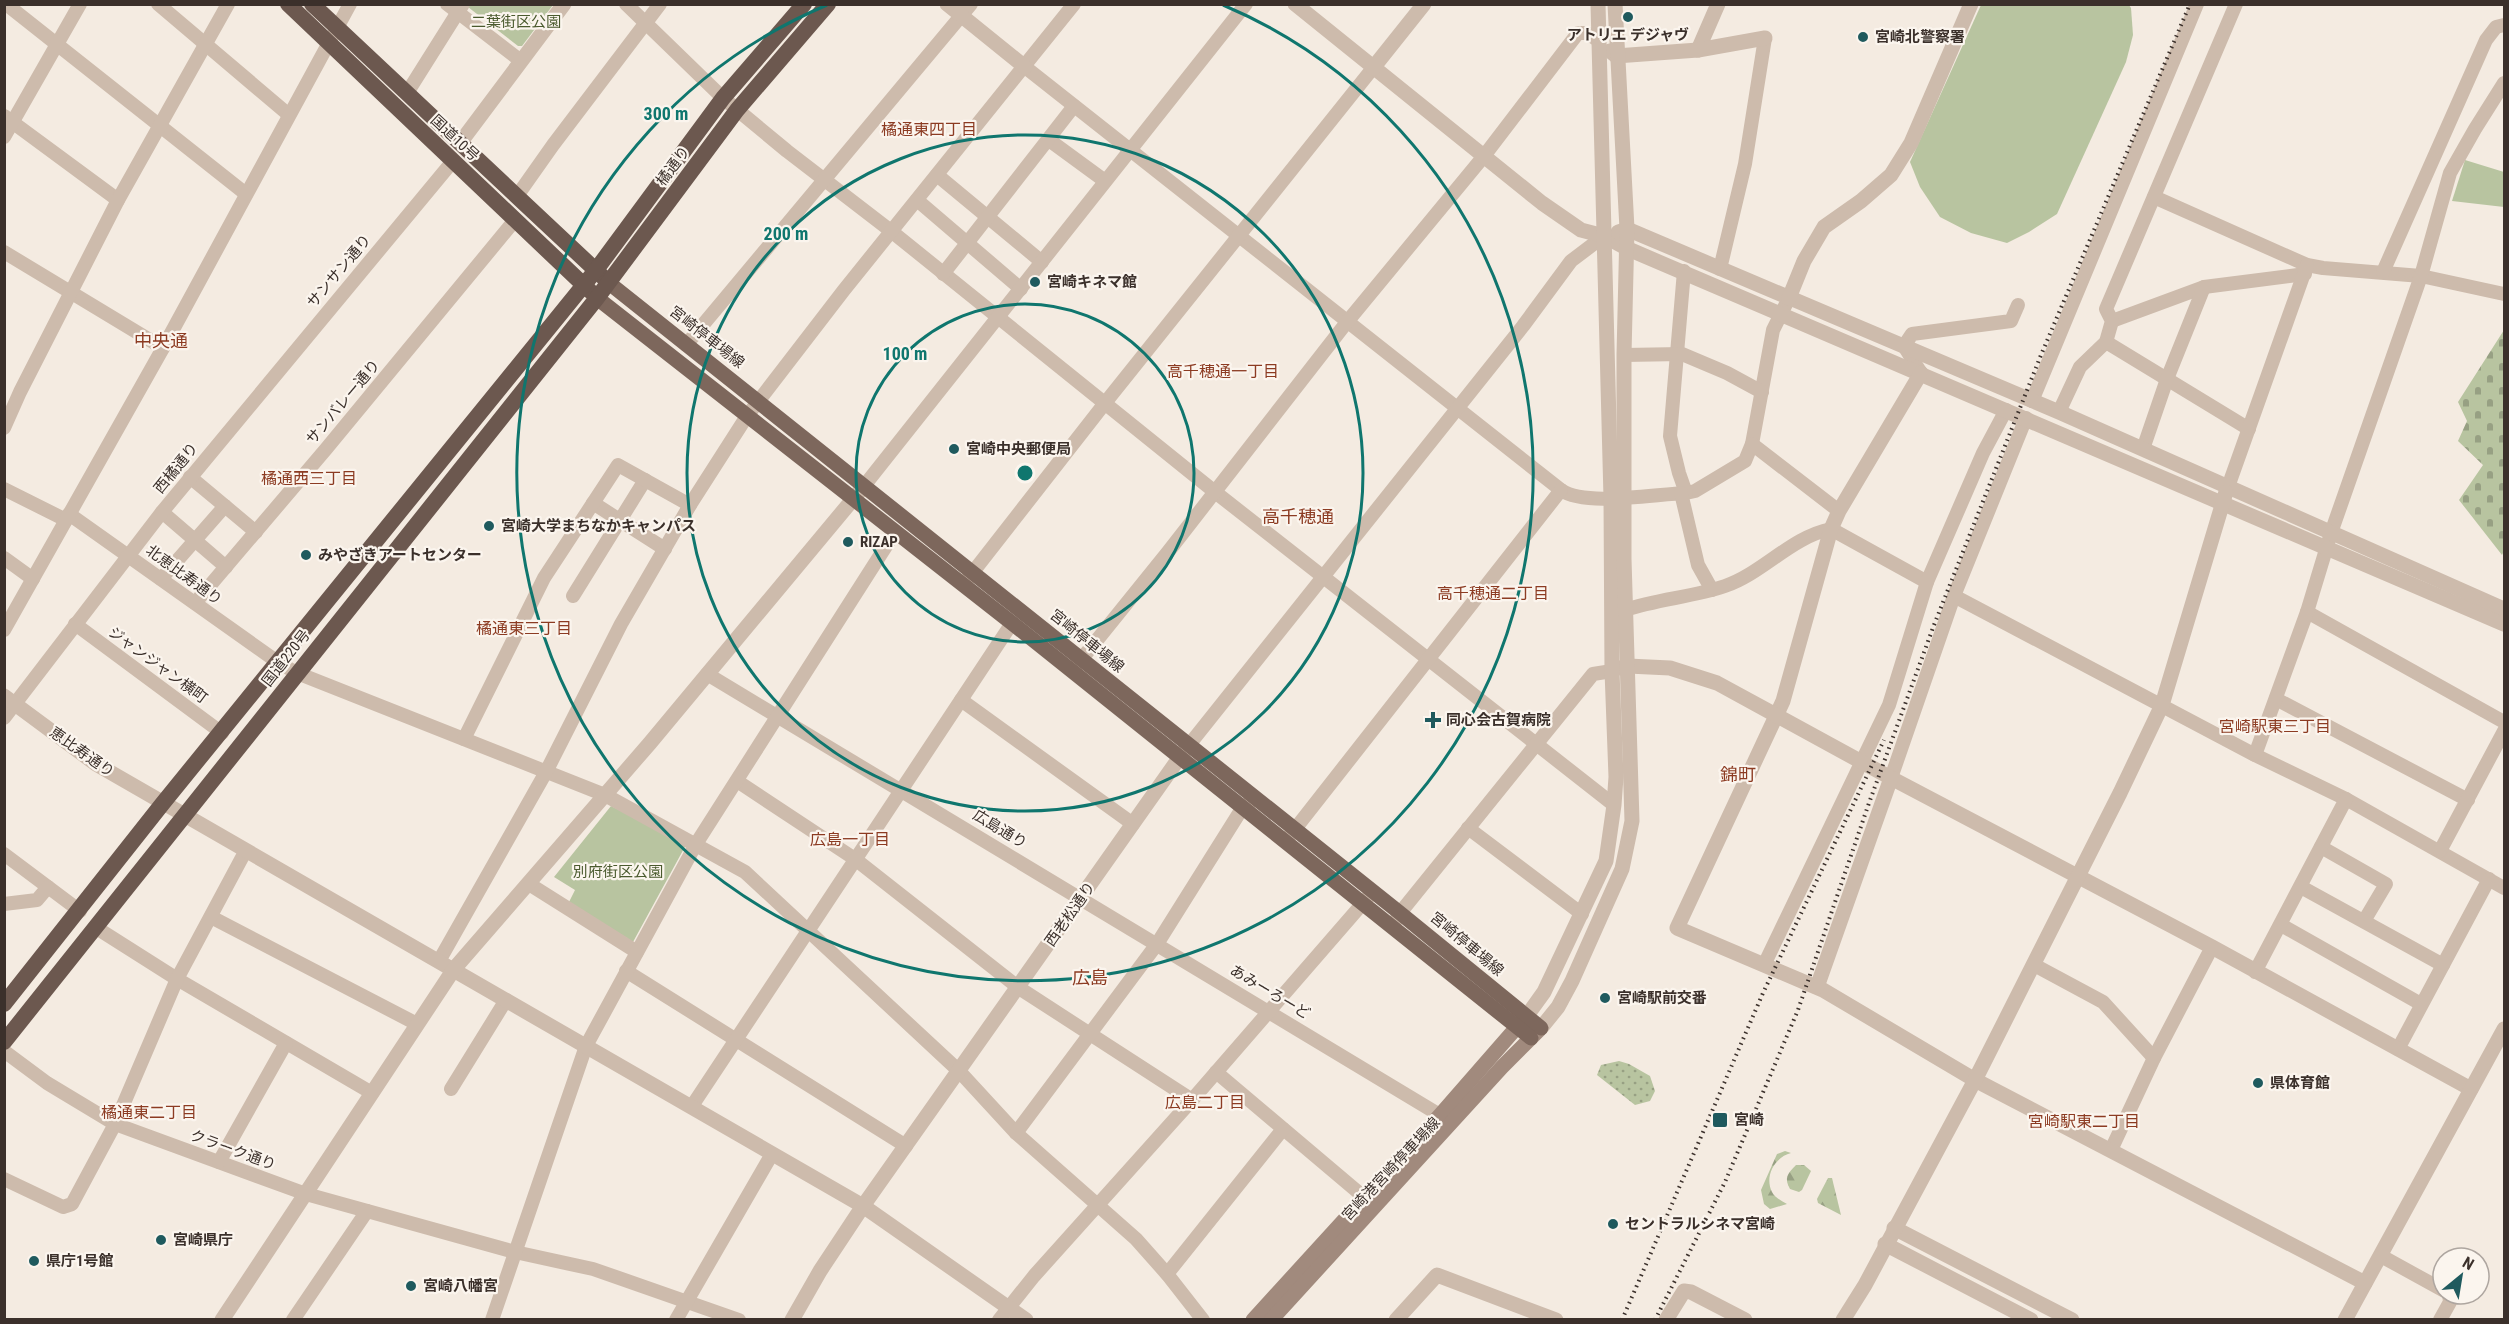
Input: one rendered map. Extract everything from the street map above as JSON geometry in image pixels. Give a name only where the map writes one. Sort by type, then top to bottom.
[{"type":"highway","name":"国道10号","points":[[288,4],[407,93],[609,282]]},
{"type":"highway","name":"国道10号","points":[[312,4],[333,36],[453,161],[597,298]]},
{"type":"highway","name":"橘通り","points":[[596,270],[723,98],[804,4]]},
{"type":"highway","name":"橘通り","points":[[597,298],[737,110],[828,4]]},
{"type":"highway","name":"国道220号","points":[[4,1004],[596,270]]},
{"type":"highway","name":"国道220号","points":[[4,1042],[186,817],[297,673],[597,298]]},
{"type":"main road","name":"宮崎停車場線","points":[[609,282],[972,573],[1076,665],[1184,751],[1243,807],[1290,835],[1368,897],[1400,913],[1522,1022]]},
{"type":"main road","name":"宮崎停車場線","points":[[597,298],[963,586],[1012,623],[1076,665]]},
{"type":"main road","name":"宮崎停車場線","points":[[1184,751],[1257,799],[1290,835]]},
{"type":"main road","name":"宮崎停車場線","points":[[1368,897],[1392,927],[1536,1033]]},
{"type":"main road","name":"宮崎港宮崎停車場線","points":[[1447,1119],[1522,1022]]},
{"type":"main road","name":"宮崎港宮崎停車場線","points":[[1253,1320],[1370,1202],[1447,1119],[1536,1033]]},
{"type":"main road","name":"宮崎港宮崎停車場線","points":[[1271,1320],[1370,1202]]},
{"type":"street","points":[[6,4],[246,194]]},
{"type":"street","points":[[4,137],[9,119],[57,45],[80,4]]},
{"type":"street","points":[[158,4],[289,115]]},
{"type":"street","points":[[4,428],[118,200],[228,4]]},
{"type":"street","points":[[4,630],[163,348],[350,4]]},
{"type":"street","points":[[460,143],[564,4]]},
{"type":"street","points":[[626,4],[723,98],[787,151],[891,231],[1215,492],[1614,805]]},
{"type":"street","points":[[517,196],[644,22],[660,4]]},
{"type":"street","points":[[947,4],[966,10],[1025,67],[1129,151],[1561,490],[1575,498],[1695,491],[1745,461],[1752,444],[1773,330],[1804,261],[1824,227],[1861,201],[1891,175],[1911,143],[1971,4]]},
{"type":"street","points":[[440,961],[546,772],[621,624],[690,505],[747,416],[891,231],[1074,4]]},
{"type":"street","points":[[222,1320],[454,969],[855,500],[1246,4]]},
{"type":"street","points":[[1294,4],[1542,203],[1581,230],[1604,236],[1626,248],[2222,501],[2505,609]]},
{"type":"street","points":[[963,586],[1105,403],[1424,4]]},
{"type":"street","points":[[1536,1033],[1558,1007],[1572,981],[1622,870],[1632,821],[1627,702],[1628,666],[1604,236],[1598,4]]},
{"type":"street","points":[[1522,1022],[1544,992],[1606,861],[1614,805],[1616,777],[1612,671],[1627,229],[1615,4]]},
{"type":"street","points":[[1698,50],[1718,4]]},
{"type":"street","points":[[2032,401],[2197,4]]},
{"type":"street","points":[[2059,412],[2080,367],[2106,342],[2112,321],[2106,309],[2236,4]]},
{"type":"street","points":[[407,93],[456,7],[521,61]]},
{"type":"street","points":[[686,345],[966,10]]},
{"type":"street","points":[[2383,272],[2486,40],[2496,27],[2505,25]]},
{"type":"street","points":[[1076,665],[1215,492],[1347,322],[1484,156],[1578,33],[1587,33],[1616,56],[1698,50],[1765,38],[1745,164],[1720,269]]},
{"type":"street","points":[[2255,755],[2307,612],[2329,540],[2421,276],[2450,173],[2475,129],[2503,88]]},
{"type":"street","points":[[944,274],[1074,106]]},
{"type":"street","points":[[9,119],[118,200]]},
{"type":"street","points":[[1049,140],[1105,181]]},
{"type":"street","name":"サンサン通り","points":[[251,402],[453,161]]},
{"type":"street","points":[[937,175],[1042,262]]},
{"type":"street","points":[[2154,197],[2306,269]]},
{"type":"street","points":[[917,200],[1021,289]]},
{"type":"street","name":"サンバレー通り","points":[[195,603],[515,220]]},
{"type":"street","points":[[1184,751],[1523,326],[1571,261],[1604,236],[1627,229],[2059,412],[2228,487],[2329,540],[2505,624]]},
{"type":"street","points":[[4,252],[163,348]]},
{"type":"street","points":[[2112,321],[2204,287],[2306,269],[2323,268],[2421,276],[2505,294]]},
{"type":"street","points":[[1843,1320],[1865,1285],[1975,1080],[2162,705],[2222,501],[2250,429],[2306,269]]},
{"type":"street","points":[[1684,271],[1670,436],[1698,565],[1712,590]]},
{"type":"street","points":[[2143,449],[2167,379],[2204,287]]},
{"type":"street","points":[[1904,346],[1912,334],[2011,321],[2018,305]]},
{"type":"street","points":[[2106,342],[2250,429]]},
{"type":"street","points":[[1904,346],[1921,373]]},
{"type":"street","points":[[1624,355],[1676,354],[1694,358],[1762,392]]},
{"type":"street","points":[[1921,373],[1839,511],[1831,529],[1777,715],[1677,928],[1817,987],[1975,1080],[2365,1283]]},
{"type":"street","name":"西橘通り","points":[[4,718],[10,699],[75,624],[251,402]]},
{"type":"street","points":[[1764,965],[1889,705],[1927,582],[1983,453],[2006,410]]},
{"type":"street","points":[[1817,987],[1954,596],[2026,418]]},
{"type":"street","points":[[1752,444],[1839,511]]},
{"type":"street","points":[[464,739],[544,578],[618,465],[690,505]]},
{"type":"street","points":[[190,477],[256,532]]},
{"type":"street","points":[[573,596],[645,480]]},
{"type":"street","name":"北恵比寿通り","points":[[4,489],[67,517],[128,555],[279,663],[297,673],[605,795],[745,872],[959,1071],[1016,1133],[1098,1203],[1136,1239],[1203,1320]]},
{"type":"street","points":[[1290,835],[1561,490]]},
{"type":"street","points":[[593,503],[665,549]]},
{"type":"street","points":[[161,579],[225,506]]},
{"type":"street","points":[[162,512],[226,567]]},
{"type":"street","points":[[1625,610],[1645,603],[1712,590],[1733,583],[1809,535],[1831,529],[1927,582]]},
{"type":"street","points":[[492,1320],[586,1046],[696,844],[895,532]]},
{"type":"street","points":[[4,558],[33,579]]},
{"type":"street","points":[[1954,596],[2255,755],[2346,800],[2505,888]]},
{"type":"street","points":[[2307,612],[2505,722]]},
{"type":"street","points":[[692,1106],[1012,623]]},
{"type":"street","name":"ジャンジャン横町","points":[[75,624],[222,733]]},
{"type":"street","points":[[1392,927],[1400,913],[1593,674],[1628,666],[1670,668],[1717,682],[1891,778],[2212,947],[2471,1089]]},
{"type":"street","name":"広島通り","points":[[707,674],[1081,898]]},
{"type":"street","name":"恵比寿通り","points":[[10,699],[96,764],[245,852],[454,969],[863,1206],[1004,1313],[1026,1320]]},
{"type":"street","points":[[2276,699],[2468,800]]},
{"type":"street","points":[[961,700],[1133,824]]},
{"type":"street","points":[[2440,851],[2505,731]]},
{"type":"street","name":"西老松通り","points":[[792,1320],[820,1271],[863,1206],[1184,751]]},
{"type":"street","points":[[737,781],[855,859],[1019,988],[1192,1100]]},
{"type":"street","points":[[1016,1133],[1157,944],[1243,807],[1257,799]]},
{"type":"street","points":[[2255,972],[2346,800]]},
{"type":"street","points":[[1468,828],[1582,914]]},
{"type":"street","points":[[2320,847],[2386,884],[2364,921]]},
{"type":"street","points":[[4,1179],[63,1207],[69,1207],[115,1124],[177,980],[245,852]]},
{"type":"street","points":[[4,854],[80,911]]},
{"type":"street","points":[[2398,1049],[2489,879]]},
{"type":"street","points":[[529,884],[637,952]]},
{"type":"street","points":[[4,904],[37,900],[48,887]]},
{"type":"street","points":[[2301,887],[2443,965]]},
{"type":"street","points":[[1004,1313],[1368,897]]},
{"type":"street","name":"あみーろーど","points":[[1081,898],[1447,1119]]},
{"type":"street","points":[[211,917],[417,1024]]},
{"type":"street","points":[[2281,925],[2421,1004]]},
{"type":"street","points":[[95,927],[177,980],[372,1093]]},
{"type":"street","points":[[2111,1150],[2154,1058],[2212,947]]},
{"type":"street","points":[[2034,965],[2103,1002],[2154,1058]]},
{"type":"street","points":[[626,971],[906,1146]]},
{"type":"street","points":[[451,1089],[506,1000]]},
{"type":"street","points":[[2345,1320],[2505,1029]]},
{"type":"street","points":[[219,1162],[286,1043]]},
{"type":"street","name":"クラーク通り","points":[[4,1051],[47,1083],[115,1124],[306,1194],[515,1252],[593,1269],[740,1320]]},
{"type":"street","points":[[1216,1072],[1370,1202]]},
{"type":"street","points":[[1167,1274],[1283,1129]]},
{"type":"street","points":[[675,1320],[772,1154]]},
{"type":"street","points":[[293,1320],[367,1212]]},
{"type":"street","points":[[1894,1228],[2072,1320]]},
{"type":"street","points":[[1885,1244],[2031,1320]]},
{"type":"street","points":[[2381,1256],[2431,1283]]},
{"type":"street","points":[[1396,1320],[1437,1275],[1557,1320]]},
{"type":"street","points":[[1666,1320],[1684,1292],[1690,1292],[1745,1320]]},
{"type":"street","points":[[2440,1320],[2448,1306]]},
{"type":"green space","name":"二葉街区公園","points":[[470,4],[553,5],[522,46],[518,46],[468,7]]},
{"type":"green space","points":[[1981,5],[2129,5],[2131,8],[2133,35],[2126,62],[2057,214],[2007,243],[1971,233],[1940,217],[1920,187],[1910,162]]},
{"type":"green space","points":[[2465,160],[2504,172],[2504,207],[2452,201]]},
{"type":"green space","points":[[2504,330],[2504,551],[2502,555],[2459,500],[2483,465],[2458,441],[2467,421],[2458,402]]},
{"type":"green space","name":"別府街区公園","points":[[611,806],[687,843],[633,942],[569,902],[575,890],[554,877]]},
{"type":"green space","points":[[1619,1061],[1650,1076],[1655,1091],[1650,1101],[1635,1105],[1597,1075],[1601,1065]]},
{"type":"green space","points":[[1785,1151],[1791,1153],[1776,1163],[1769,1180],[1773,1194],[1787,1204],[1770,1209],[1764,1204],[1761,1190],[1777,1154]]},
{"type":"green space","points":[[1796,1165],[1804,1165],[1811,1171],[1799,1192],[1790,1189],[1787,1182],[1789,1174]]},
{"type":"green space","points":[[1828,1178],[1832,1178],[1841,1215],[1818,1203],[1817,1199]]},
{"type":"railway","points":[[1655,1320],[1725,1182],[1798,1010],[1869,803],[1934,625],[2041,355],[2190,4]]},
{"type":"railway","points":[[1622,1320],[1763,993],[1884,740]]},
{"type":"place","name":"アトリエ デジャヴ","points":[[1628,17]]},
{"type":"place","name":"宮崎北警察署","points":[[1863,37]]},
{"type":"place","name":"宮崎キネマ館","points":[[1035,282]]},
{"type":"place","name":"宮崎中央郵便局","points":[[954,449]]},
{"type":"place","name":"宮崎大学まちなかキャンパス","points":[[489,526]]},
{"type":"place","name":"RIZAP","points":[[848,542]]},
{"type":"place","name":"みやざきアートセンター","points":[[306,555]]},
{"type":"place","name":"同心会古賀病院","points":[[1433,720]]},
{"type":"place","name":"宮崎駅前交番","points":[[1605,998]]},
{"type":"place","name":"県体育館","points":[[2258,1083]]},
{"type":"place","name":"宮崎","points":[[1720,1120]]},
{"type":"place","name":"セントラルシネマ宮崎","points":[[1613,1224]]},
{"type":"place","name":"宮崎県庁","points":[[161,1240]]},
{"type":"place","name":"県庁1号館","points":[[34,1261]]},
{"type":"place","name":"宮崎八幡宮","points":[[411,1286]]},
{"type":"district","name":"橘通東四丁目","points":[[929,129]]},
{"type":"district","name":"中央通","points":[[161,341]]},
{"type":"district","name":"高千穂通一丁目","points":[[1223,371]]},
{"type":"district","name":"橘通西三丁目","points":[[309,478]]},
{"type":"district","name":"高千穂通","points":[[1298,517]]},
{"type":"district","name":"高千穂通二丁目","points":[[1493,593]]},
{"type":"district","name":"橘通東三丁目","points":[[524,628]]},
{"type":"district","name":"宮崎駅東三丁目","points":[[2275,726]]},
{"type":"district","name":"錦町","points":[[1738,775]]},
{"type":"district","name":"広島一丁目","points":[[850,839]]},
{"type":"district","name":"広島","points":[[1090,978]]},
{"type":"district","name":"広島二丁目","points":[[1205,1102]]},
{"type":"district","name":"橘通東二丁目","points":[[149,1112]]},
{"type":"district","name":"宮崎駅東二丁目","points":[[2084,1121]]}]
